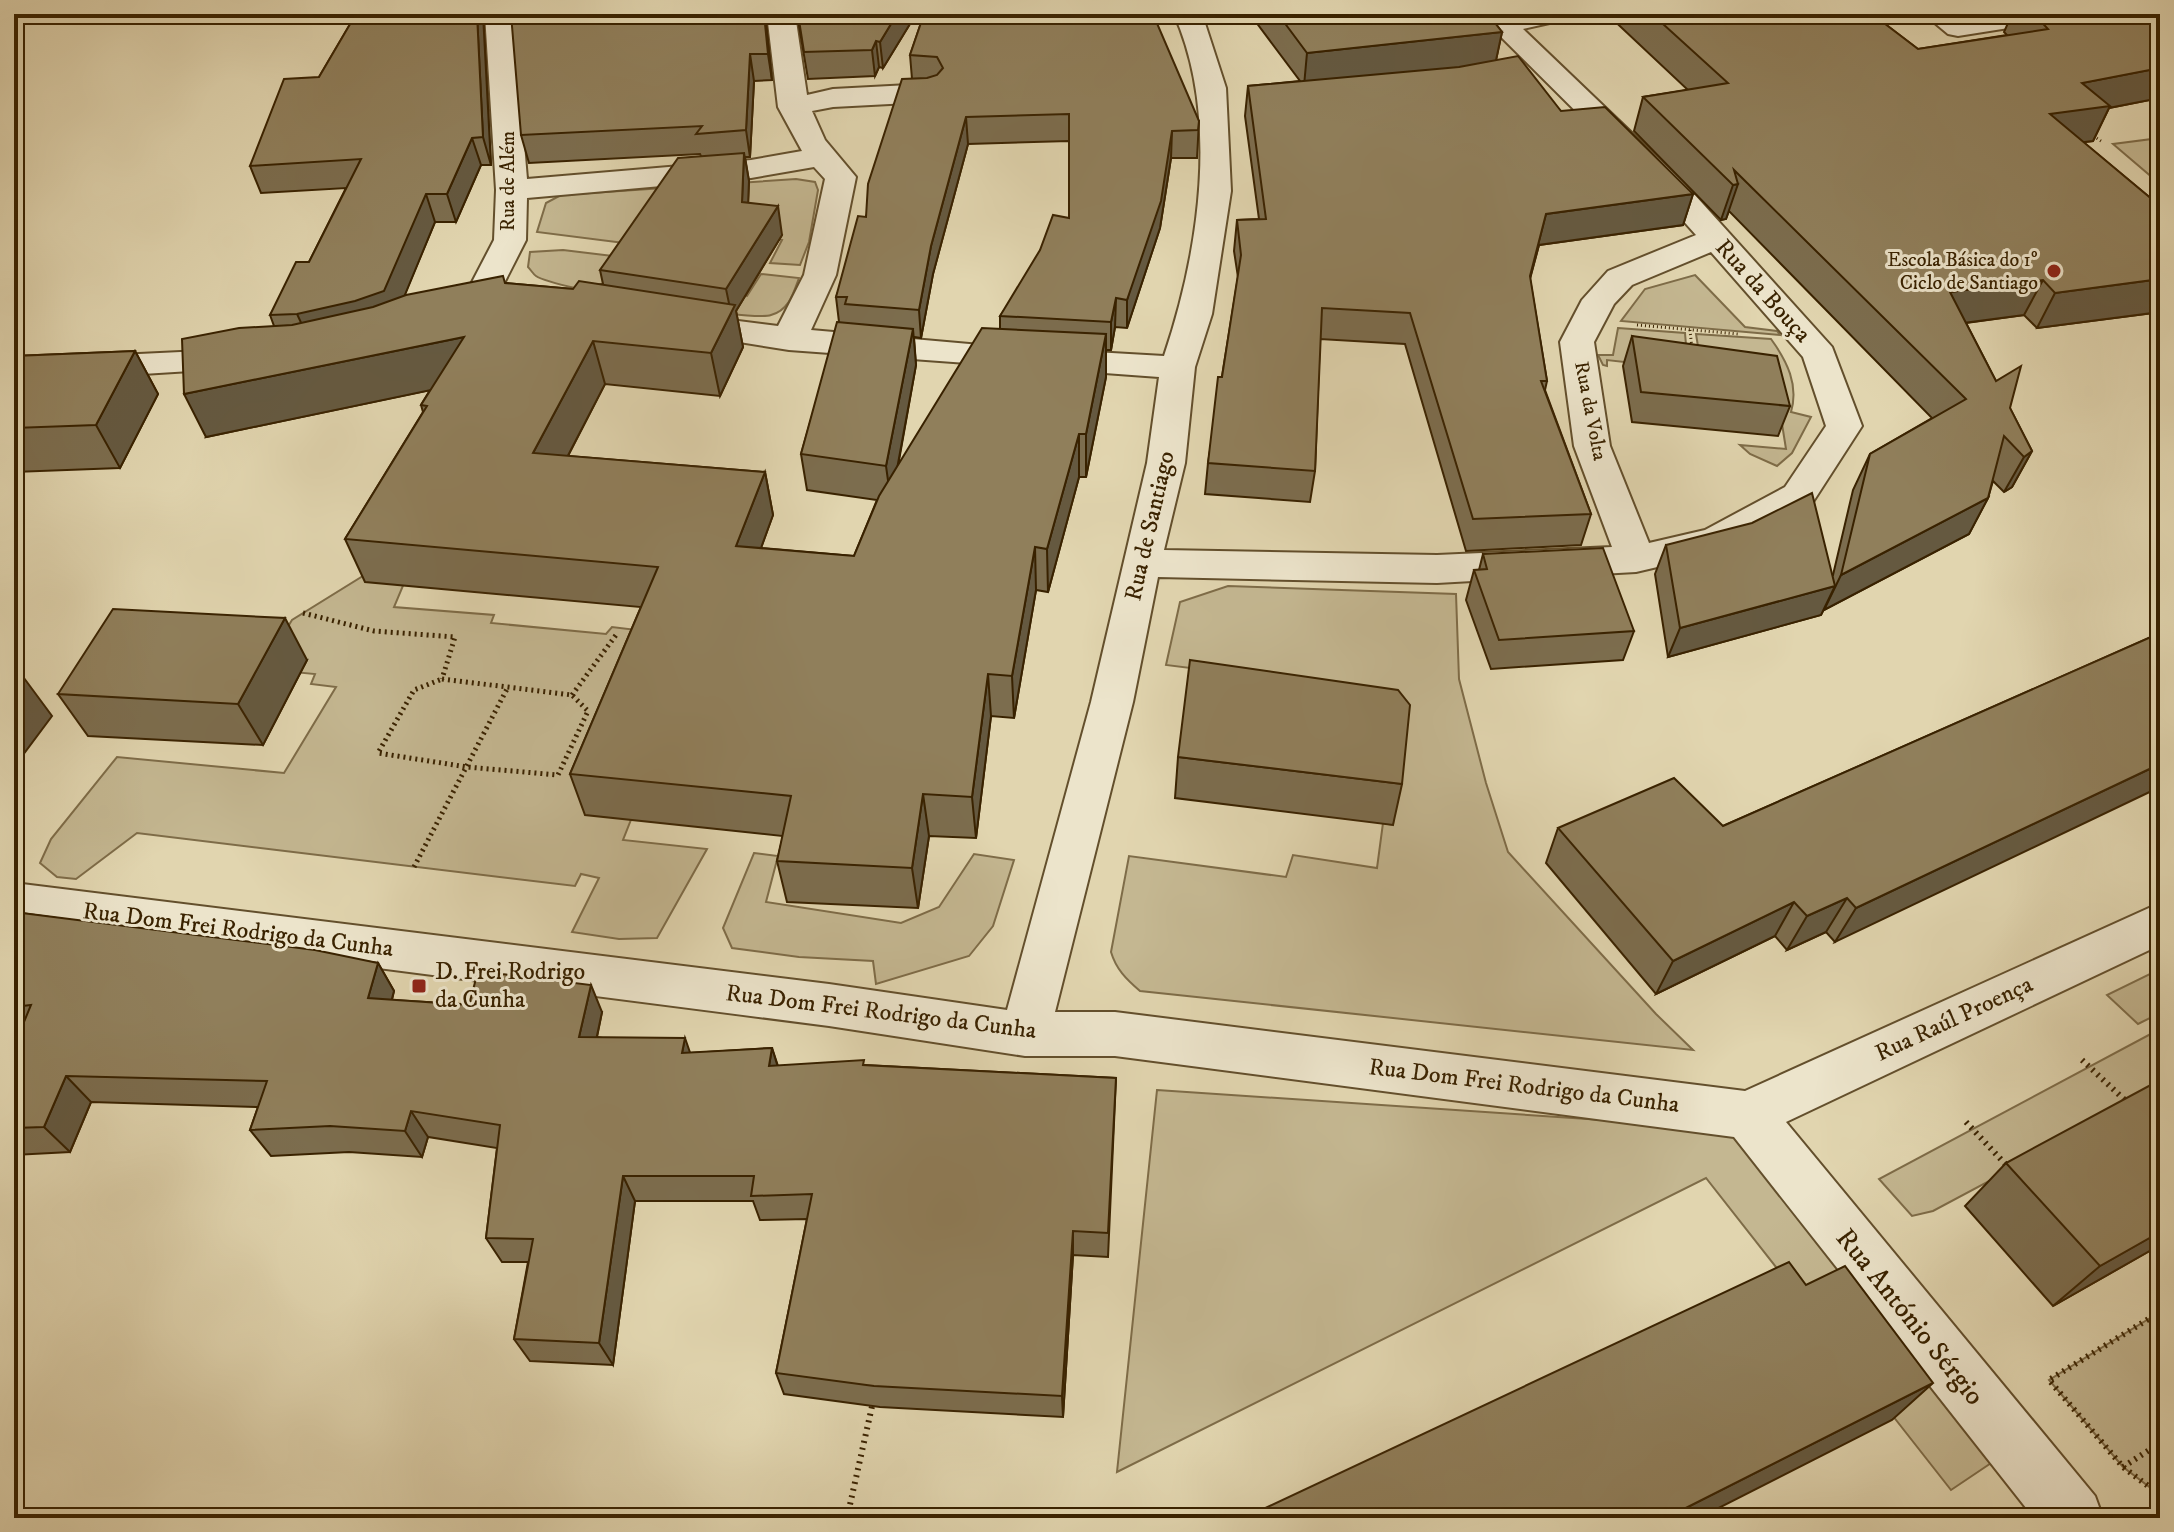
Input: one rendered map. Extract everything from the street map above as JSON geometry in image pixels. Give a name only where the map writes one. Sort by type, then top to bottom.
[{"type":"street","name":"Rua de Além","points":[[417,325],[497,296],[510,240],[512,190],[499,14]]},
{"type":"street","points":[[781,14],[793,107],[818,157],[841,177],[820,275],[789,340]]},
{"type":"street","name":"Rua de Santiago","points":[[1025,1034],[1112,702],[1166,463],[1178,367],[1195,314],[1215,191],[1228,106],[1212,88],[1188,14]]},
{"type":"street","points":[[1497,19],[1553,14]]},
{"type":"street","points":[[1938,14],[1958,28],[2047,14]]},
{"type":"street","name":"Rua da Bouça","points":[[1141,563],[1437,569],[1636,559],[1716,541],[1798,496],[1844,426],[1820,354],[1673,190],[1530,71],[1497,19]]},
{"type":"street","points":[[793,107],[833,98],[928,93]]},
{"type":"street","points":[[512,190],[751,169],[818,157]]},
{"type":"street","name":"Rua da Volta","points":[[1636,559],[1592,446],[1577,342],[1599,300],[1620,278],[1716,239]]},
{"type":"street","points":[[654,319],[789,340],[981,357],[1178,367]]},
{"type":"street","points":[[14,371],[279,357]]},
{"type":"street","name":"Rua Dom Frei Rodrigo da Cunha","points":[[14,902],[829,1005],[1025,1034],[1115,1034],[1748,1115]]},
{"type":"street","name":"Rua Raúl Proença","points":[[1748,1115],[2160,923]]},
{"type":"street","name":"Rua António Sérgio","points":[[1748,1115],[2054,1512]]},
{"type":"path","points":[[2088,133],[2101,141]]},
{"type":"path","points":[[1588,320],[1807,339]]},
{"type":"path","points":[[1690,330],[1693,357]]},
{"type":"path","points":[[303,613],[374,631],[455,637],[442,679]]},
{"type":"path","points":[[572,695],[616,635]]},
{"type":"path","points":[[442,679],[572,695],[588,711],[558,775],[467,767],[378,753],[414,690],[442,679]]},
{"type":"path","points":[[414,867],[508,687]]},
{"type":"path","points":[[2082,1060],[2131,1106]]},
{"type":"path","points":[[1966,1122],[2010,1170]]},
{"type":"path","points":[[2160,1312],[2049,1380],[2123,1467],[2160,1495]]},
{"type":"path","points":[[847,1518],[874,1395]]},
{"type":"path","points":[[2123,1467],[2160,1443]]},
{"type":"shaded area","points":[[2160,138],[2160,184],[2113,144]]},
{"type":"shaded area","points":[[796,179],[815,182],[818,190],[809,242],[800,265],[770,263],[782,240],[754,235],[632,244],[537,232],[546,203],[561,195]]},
{"type":"shaded area","points":[[563,250],[621,257],[614,281],[747,296],[761,274],[799,278],[790,301],[777,313],[756,316],[728,314],[578,289],[536,276],[528,267],[530,252]]},
{"type":"shaded area","points":[[1695,275],[1745,327],[1777,331],[1780,335],[1621,321],[1645,289]]},
{"type":"shaded area","points":[[1618,328],[1685,333],[1688,369],[1607,360],[1607,366],[1603,365],[1598,355],[1613,355]]},
{"type":"shaded area","points":[[1696,334],[1771,339],[1777,347],[1794,392],[1791,412],[1811,417],[1792,453],[1777,466],[1750,454],[1740,445],[1786,449],[1775,380],[1702,371]]},
{"type":"shaded area","points":[[415,557],[394,607],[494,615],[491,623],[606,634],[612,627],[703,638],[623,840],[707,849],[657,938],[619,939],[572,932],[599,878],[581,874],[575,886],[137,833],[76,879],[57,877],[40,863],[51,839],[117,757],[284,773],[336,687],[311,684],[315,674],[262,669],[292,620],[392,558]]},
{"type":"shaded area","points":[[1228,586],[1456,594],[1459,679],[1508,852],[1656,1014],[1693,1050],[1140,991],[1130,982],[1111,952],[1129,856],[1286,877],[1293,855],[1377,868],[1383,823],[1393,825],[1400,747],[1391,693],[1166,665],[1180,602]]},
{"type":"shaded area","points":[[754,853],[778,856],[766,902],[901,923],[939,907],[974,854],[1014,860],[993,926],[969,956],[876,984],[873,961],[799,957],[732,948],[723,928]]},
{"type":"shaded area","points":[[2160,969],[2160,1013],[2138,1024],[2107,995]]},
{"type":"shaded area","points":[[2160,1029],[2160,1090],[1933,1211],[1912,1216],[1879,1179]]},
{"type":"shaded area","points":[[1157,1090],[1737,1129],[2003,1455],[1951,1490],[1706,1178],[1117,1472]]},
{"type":"shaded area","points":[[2160,1312],[2160,1495],[2123,1467],[2049,1380]]},
{"type":"building","points":[[356,14],[477,14],[483,137],[472,138],[447,194],[426,194],[384,291],[297,314],[270,315],[296,262],[309,262],[361,159],[250,166],[284,79],[319,77]]},
{"type":"building","points":[[511,14],[764,14],[768,54],[750,54],[746,130],[696,134],[702,126],[521,135]]},
{"type":"building","points":[[798,14],[897,14],[872,50],[804,52]]},
{"type":"building","points":[[924,14],[1153,14],[1199,121],[1198,130],[1172,131],[1161,201],[1127,300],[1116,298],[1111,322],[1000,316],[1040,250],[1053,215],[1069,218],[1069,114],[966,117],[931,246],[919,310],[845,304],[847,297],[836,297],[858,216],[866,217],[868,184],[902,79],[927,78],[937,75],[943,68],[937,57],[910,55]]},
{"type":"building","points":[[1278,14],[1488,14],[1502,32],[1307,53]]},
{"type":"building","points":[[1652,14],[1872,14],[1918,49],[2048,29],[2034,14],[2108,14],[2113,19],[2137,14],[2160,29],[2160,68],[2082,83],[2110,106],[2050,114],[2160,206],[2160,279],[2055,293],[2043,280],[1950,292],[1996,381],[2021,366],[2010,408],[2032,451],[2024,457],[2004,436],[1988,498],[1841,575],[1870,454],[1966,399],[1734,170],[1738,184],[1733,185],[1643,97],[1728,83]]},
{"type":"building","points":[[1518,56],[1561,111],[1605,107],[1693,194],[1546,214],[1530,276],[1547,381],[1541,381],[1591,514],[1473,519],[1410,313],[1322,308],[1315,471],[1208,463],[1218,377],[1222,377],[1241,255],[1237,220],[1266,219],[1248,86],[1459,67]]},
{"type":"building","points":[[744,153],[742,202],[778,206],[726,289],[600,270],[678,158]]},
{"type":"building","points":[[503,276],[505,283],[573,289],[579,281],[735,305],[711,353],[593,341],[533,453],[765,472],[736,546],[854,556],[879,496],[982,328],[1106,334],[1086,434],[1079,434],[1047,549],[1035,547],[1012,676],[988,674],[972,797],[923,794],[912,868],[777,861],[791,796],[570,774],[658,567],[345,539],[427,406],[421,405],[464,337],[184,394],[182,339],[239,328],[292,325],[373,307],[406,295]]},
{"type":"building","points":[[837,322],[913,329],[886,466],[801,454]]},
{"type":"building","points":[[1632,336],[1777,356],[1790,406],[1641,392]]},
{"type":"building","points":[[135,351],[96,425],[14,428],[14,356]]},
{"type":"building","points":[[1812,493],[1835,586],[1680,628],[1666,545],[1752,523]]},
{"type":"building","points":[[1603,548],[1634,631],[1499,640],[1474,570],[1487,569],[1483,554]]},
{"type":"building","points":[[113,609],[285,618],[238,704],[58,694]]},
{"type":"building","points":[[2160,633],[2160,764],[1856,908],[1847,898],[1807,916],[1794,902],[1673,961],[1558,828],[1674,778],[1723,826]]},
{"type":"building","points":[[1190,660],[1398,690],[1410,705],[1402,784],[1178,757]]},
{"type":"building","points":[[14,912],[315,950],[378,963],[368,998],[469,1005],[478,971],[591,985],[579,1037],[685,1038],[682,1053],[772,1048],[769,1066],[864,1060],[863,1065],[1116,1078],[1108,1233],[1073,1231],[1062,1396],[874,1386],[776,1373],[812,1194],[751,1196],[754,1176],[623,1176],[599,1343],[514,1339],[533,1239],[486,1238],[500,1125],[411,1111],[405,1131],[330,1126],[250,1130],[267,1081],[66,1076],[44,1127],[14,1128],[14,1046],[31,1005],[14,1007]]},
{"type":"building","points":[[2160,1080],[2160,1232],[2100,1266],[2006,1163]]},
{"type":"building","points":[[1789,1262],[1806,1285],[1845,1266],[1933,1383],[1666,1518],[1244,1518]]},
{"type":"place","name":"Escola Básica do 1º Ciclo de Santiago","points":[[2054,271]]},
{"type":"place","name":"D. Frei Rodrigo da Cunha","points":[[419,986]]}]
